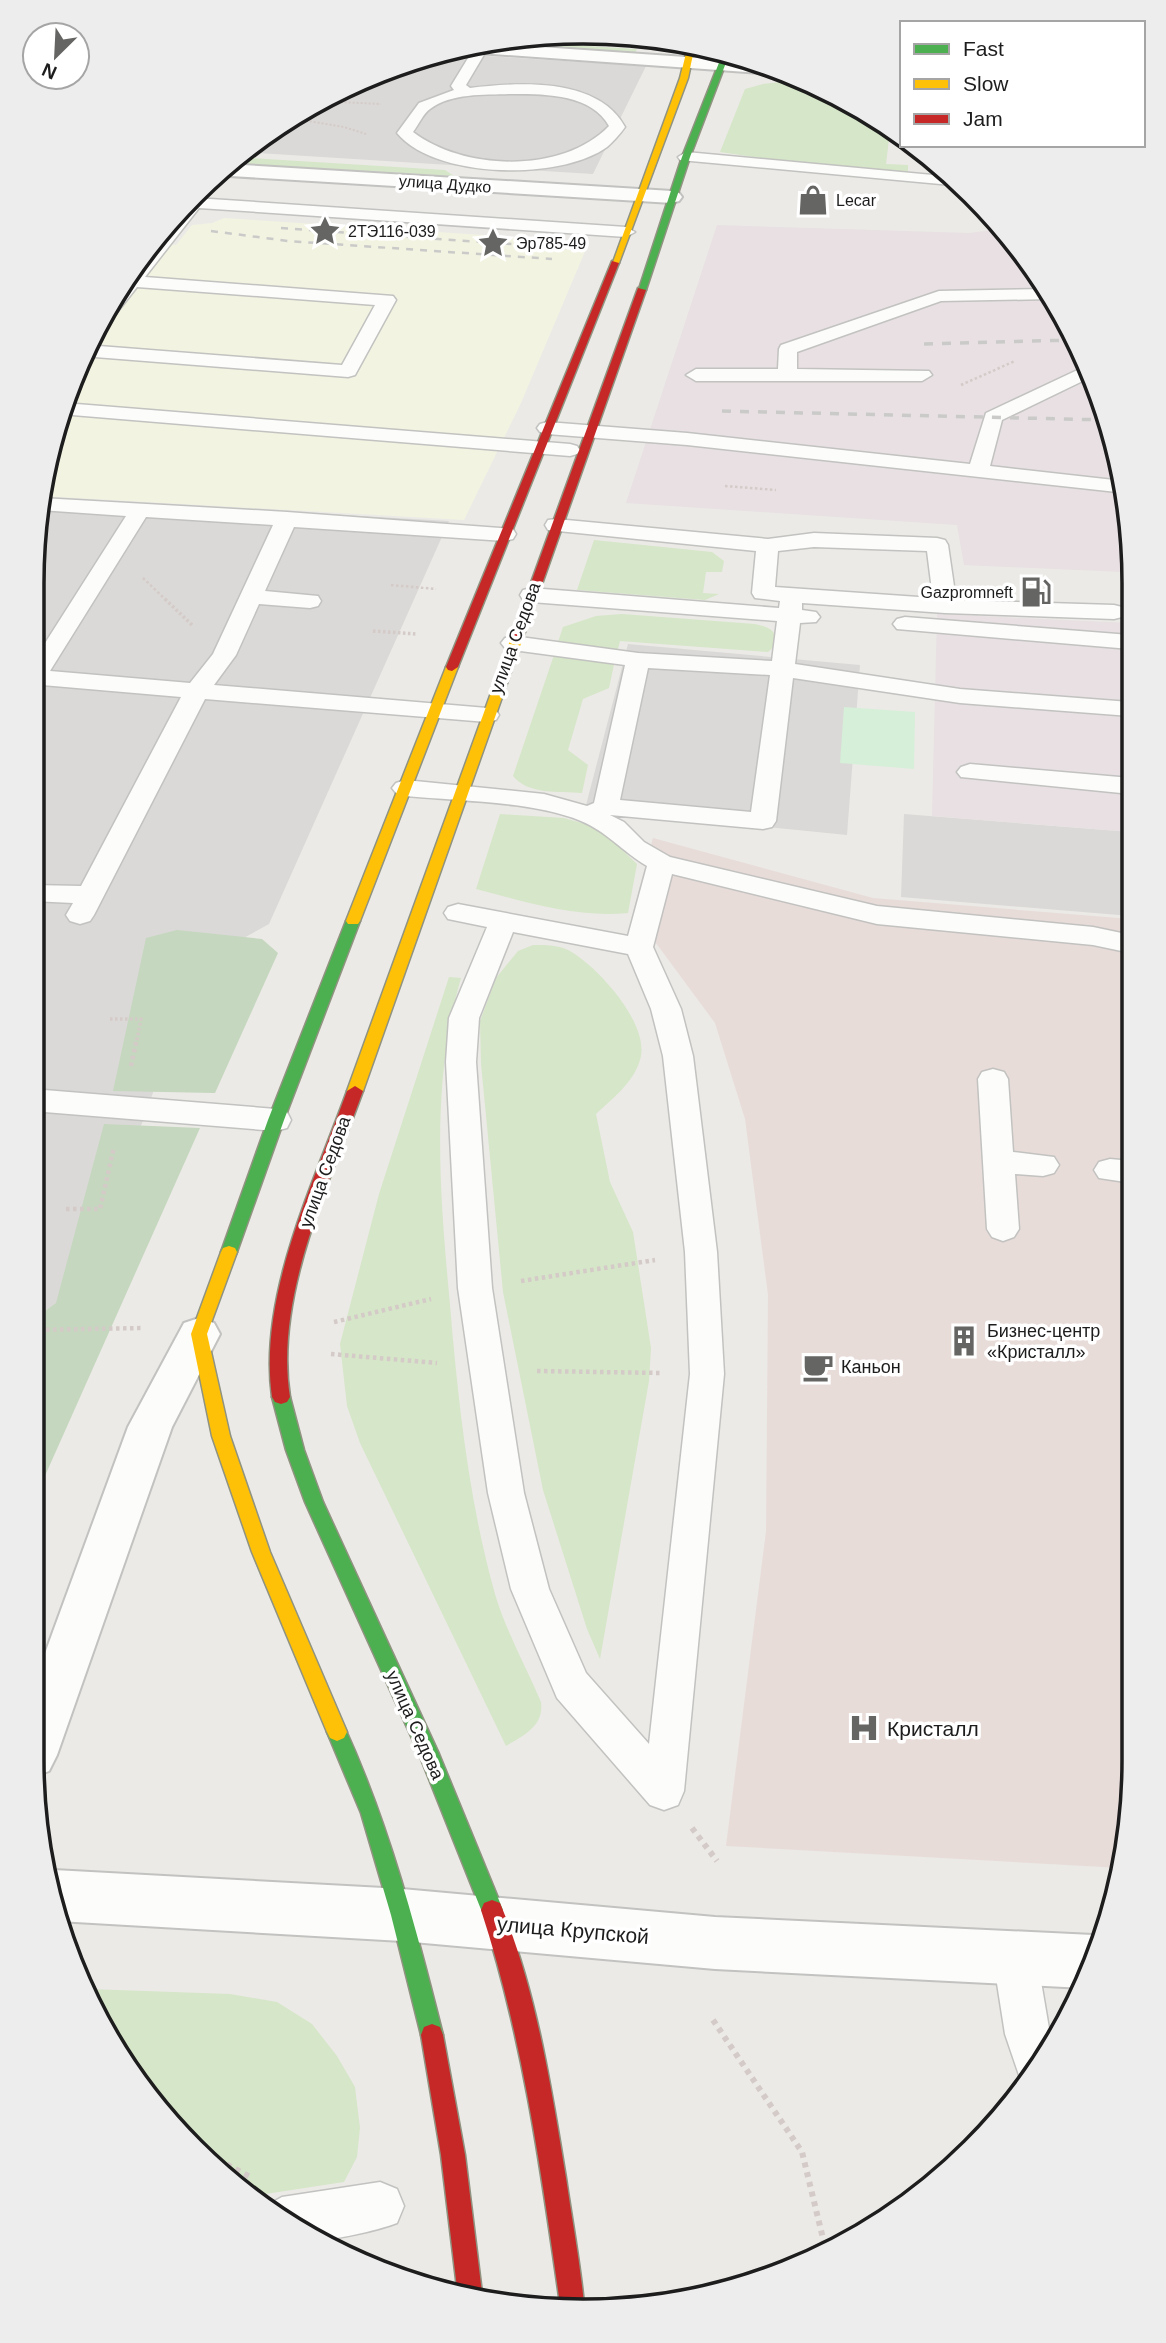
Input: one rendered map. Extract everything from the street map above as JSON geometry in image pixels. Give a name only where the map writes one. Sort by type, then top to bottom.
[{"type":"main road","points":[[469,2287],[453,2155],[432,2036],[402,1915],[371,1813],[261,1552],[240,1493],[221,1436],[199,1334],[276,1120],[626,232],[690,54]]},
{"type":"main road","name":"улица Седова","points":[[571,2299],[548,2138],[524,2021],[497,1923],[445,1790],[305,1479],[277,1376],[276,1342],[293,1263],[671,197],[723,62]]},
{"type":"street","points":[[547,45],[678,52]]},
{"type":"street","name":"улица Дудко","points":[[235,171],[671,197]]},
{"type":"street","points":[[44,1722],[150,1427],[199,1334]]},
{"type":"street","name":"улица Крупской","points":[[61,1895],[402,1915],[715,1943],[1083,1961]]},
{"type":"lane","points":[[467,93],[458,86],[470,56]]},
{"type":"lane","points":[[511,89],[567,95],[603,108],[613,117],[617,127],[610,139],[601,146],[579,155],[528,164],[483,163],[432,153],[412,142],[405,134],[423,106],[467,93],[511,89]]},
{"type":"lane","points":[[686,157],[850,181],[943,182]]},
{"type":"lane","points":[[472,185],[483,163]]},
{"type":"lane","points":[[201,203],[626,232]]},
{"type":"lane","points":[[96,352],[348,371],[387,300],[136,281]]},
{"type":"lane","points":[[787,375],[789,349],[939,296],[1038,294]]},
{"type":"lane","points":[[696,375],[922,375]]},
{"type":"lane","points":[[978,472],[993,417],[1080,375]]},
{"type":"lane","points":[[72,410],[586,441],[687,439],[1113,486]]},
{"type":"lane","points":[[49,505],[505,534]]},
{"type":"lane","points":[[44,661],[140,510]]},
{"type":"lane","points":[[44,896],[86,905],[196,692],[224,655],[287,518]]},
{"type":"lane","points":[[556,525],[768,546],[814,540],[937,545],[945,606]]},
{"type":"lane","points":[[768,546],[763,593],[790,605]]},
{"type":"lane","points":[[531,595],[790,605],[921,615],[1122,641]]},
{"type":"lane","points":[[250,597],[310,601]]},
{"type":"lane","points":[[405,788],[544,802],[598,811],[763,821],[790,605]]},
{"type":"lane","points":[[921,615],[945,606],[1114,612]]},
{"type":"lane","points":[[513,643],[638,660],[783,670],[960,696],[1122,708]]},
{"type":"lane","points":[[598,811],[638,660]]},
{"type":"lane","points":[[44,679],[487,715]]},
{"type":"lane","points":[[970,772],[1122,785]]},
{"type":"lane","points":[[598,811],[635,848],[661,863],[877,915],[1093,936],[1122,942]]},
{"type":"lane","points":[[503,922],[464,1018],[460,1062],[475,1288],[506,1493],[530,1589],[571,1685],[664,1791],[707,1374],[701,1252],[677,1056],[666,1009],[639,947],[661,863]]},
{"type":"lane","points":[[458,913],[639,947]]},
{"type":"lane","points":[[993,1079],[1003,1229]]},
{"type":"lane","points":[[44,1101],[276,1120]]},
{"type":"lane","points":[[999,1162],[1043,1165]]},
{"type":"lane","points":[[1015,1958],[1027,2034],[1034,2055]]},
{"type":"lane","points":[[299,2218],[380,2206]]},
{"type":"path","points":[[338,102],[386,104]]},
{"type":"path","points":[[306,121],[376,136]]},
{"type":"path","points":[[114,551],[224,655]]},
{"type":"path","points":[[391,586],[444,590]]},
{"type":"path","points":[[373,631],[425,634]]},
{"type":"path","points":[[110,1019],[141,1019]]},
{"type":"path","points":[[66,1209],[100,1209]]},
{"type":"path","points":[[44,1330],[144,1328]]},
{"type":"path","points":[[713,2020],[802,2152],[824,2243]]},
{"type":"shaded area","points":[[568,44],[611,45],[610,47]]},
{"type":"shaded area","points":[[473,55],[646,66],[593,174],[258,153],[344,99],[410,72]]},
{"type":"shaded area","points":[[224,218],[589,242],[521,403],[464,520],[51,497],[72,410],[99,344],[116,313],[164,244],[176,245],[192,225],[212,223]]},
{"type":"shaded area","points":[[717,225],[969,233],[991,230],[1011,255],[1050,313],[1067,344],[1094,410],[1104,443],[1118,513],[1122,572],[964,565],[957,525],[626,503]]},
{"type":"shaded area","points":[[50,499],[449,521],[269,924],[200,962],[78,1301],[44,1370],[44,583]]},
{"type":"shaded area","points":[[937,614],[1122,623],[1122,831],[932,816]]},
{"type":"shaded area","points":[[628,644],[860,665],[847,835],[585,809]]},
{"type":"shaded area","points":[[904,814],[1122,831],[1122,915],[901,897]]},
{"type":"shaded area","name":"Бизнес-центр «Кристалл»","points":[[653,838],[873,898],[1122,918],[1122,1760],[1118,1830],[1111,1867],[726,1846],[766,1531],[768,1295],[745,1119],[715,1023],[633,912]]},
{"type":"green space","points":[[564,45],[637,49],[635,53],[530,47]]},
{"type":"green space","points":[[781,82],[853,116],[889,139],[886,164],[908,165],[908,172],[781,161],[720,152],[745,89]]},
{"type":"green space","points":[[251,158],[445,170],[454,176],[244,164]]},
{"type":"green space","points":[[594,540],[712,552],[724,561],[722,572],[706,572],[703,593],[719,594],[705,600],[577,590]]},
{"type":"green space","points":[[622,614],[755,624],[770,630],[775,635],[777,644],[768,652],[620,641],[617,653],[557,645],[563,627],[596,616]]},
{"type":"green space","points":[[555,652],[615,660],[609,688],[583,699],[568,750],[588,765],[582,793],[536,789],[519,782],[513,776]]},
{"type":"green space","points":[[844,707],[915,712],[914,769],[840,763]]},
{"type":"green space","points":[[500,814],[564,818],[599,828],[637,864],[628,913],[570,911],[476,889]]},
{"type":"green space","points":[[177,930],[262,939],[278,953],[215,1093],[113,1091],[146,938]]},
{"type":"green space","points":[[533,945],[566,949],[594,970],[620,998],[630,1014],[638,1030],[641,1046],[640,1060],[633,1076],[596,1114],[610,1182],[633,1232],[651,1348],[649,1381],[600,1659],[587,1629],[543,1490],[503,1292],[481,1064],[480,1021],[496,978],[518,951]]},
{"type":"green space","points":[[449,977],[461,978],[445,1059],[441,1100],[441,1182],[461,1414],[471,1487],[495,1594],[510,1635],[541,1702],[536,1724],[526,1734],[506,1746],[360,1443],[347,1406],[340,1344],[379,1194]]},
{"type":"green space","points":[[104,1124],[200,1128],[44,1478],[44,1312],[56,1303]]},
{"type":"green space","points":[[95,1989],[230,1994],[277,2002],[312,2024],[337,2056],[355,2087],[360,2128],[357,2157],[344,2182],[264,2194],[255,2188],[202,2141],[155,2088],[116,2030]]},
{"type":"railway","points":[[281,228],[568,248]]},
{"type":"railway","points":[[211,231],[288,241],[552,259]]},
{"type":"railway","points":[[924,344],[1065,340]]},
{"type":"railway","points":[[722,411],[1097,420]]},
{"type":"traffic: fast","points":[[641,290],[686,157],[723,62]]},
{"type":"traffic: fast","points":[[229,1252],[276,1120],[353,921]]},
{"type":"traffic: fast","points":[[281,1397],[295,1450],[314,1502],[429,1754],[492,1910]]},
{"type":"traffic: fast","points":[[337,1732],[371,1813],[402,1915],[432,2035]]},
{"type":"traffic: slow","points":[[615,263],[684,78],[690,54]]},
{"type":"traffic: slow","points":[[355,1091],[518,635]]},
{"type":"traffic: slow","points":[[353,921],[452,667]]},
{"type":"traffic: slow","points":[[229,1252],[199,1334],[221,1436],[261,1552],[337,1732]]},
{"type":"traffic: jam","points":[[452,667],[615,263]]},
{"type":"traffic: jam","points":[[518,635],[641,290]]},
{"type":"traffic: jam","points":[[281,1397],[278,1346],[293,1263],[355,1091]]},
{"type":"traffic: jam","points":[[492,1910],[508,1958],[533,2056],[571,2299]]},
{"type":"traffic: jam","points":[[432,2035],[453,2155],[469,2287]]},
{"type":"place","name":"Lecar","points":[[813,200]]},
{"type":"place","name":"2ТЭ116-039","points":[[325,231]]},
{"type":"place","name":"Эр785-49","points":[[493,243]]},
{"type":"place","name":"Gazpromneft","points":[[1036,592]]},
{"type":"place","name":"Бизнес-центр «Кристалл»","points":[[964,1341]]},
{"type":"place","name":"Каньон","points":[[818,1367]]},
{"type":"place","name":"Кристалл","points":[[864,1728]]}]
